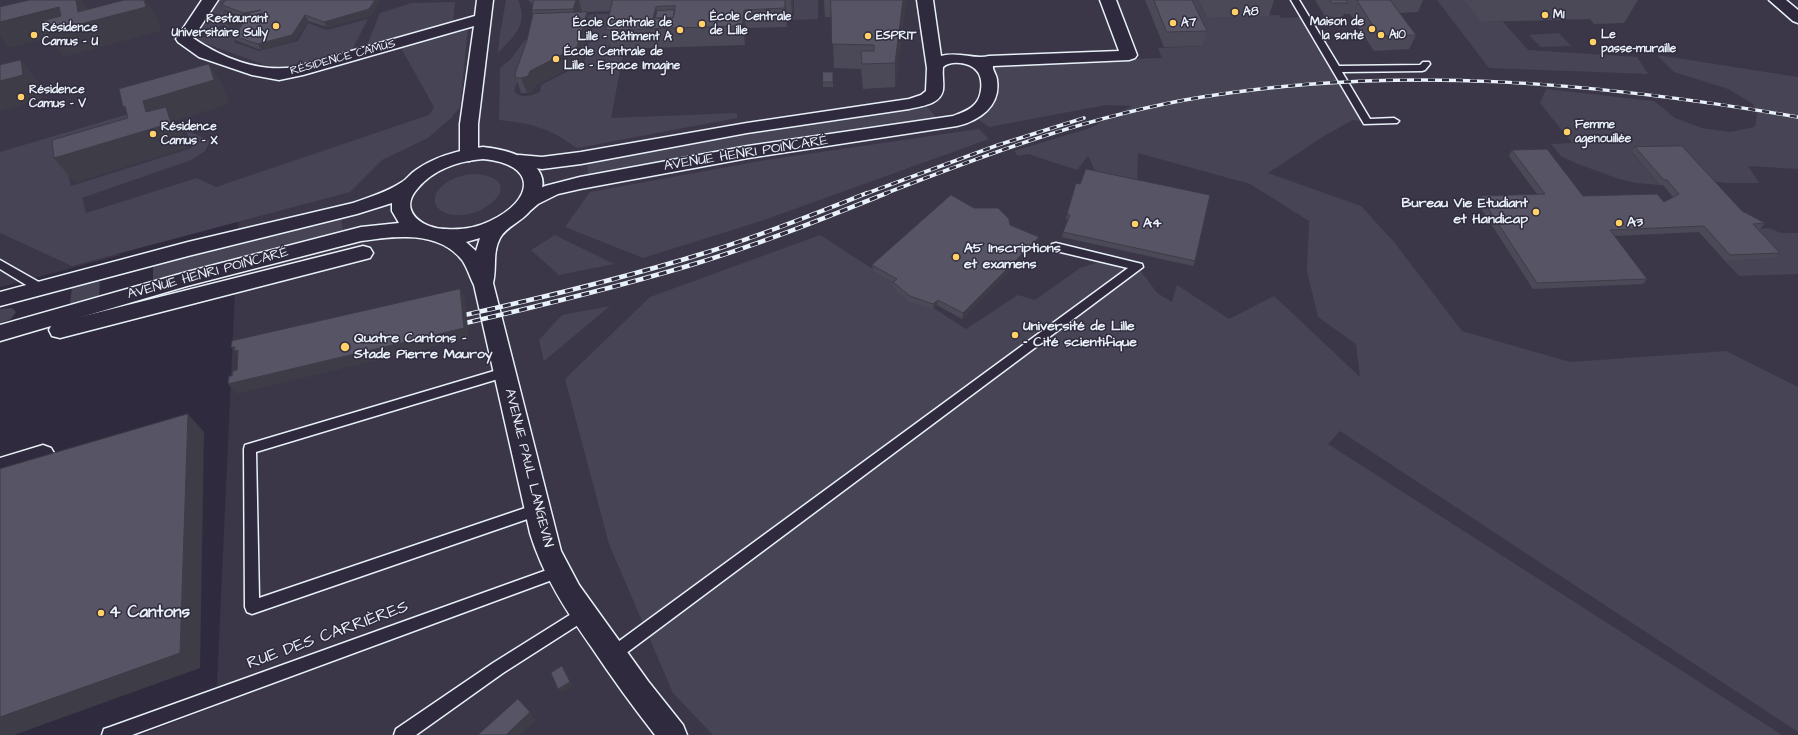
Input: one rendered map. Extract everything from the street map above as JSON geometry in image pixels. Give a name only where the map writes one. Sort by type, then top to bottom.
[{"type":"street","name":"RÉSIDENCE CAMUS","points":[[210,0],[184,39],[206,54],[252,70],[279,75],[297,72],[341,60],[482,19]]},
{"type":"street","points":[[469,154],[469,124],[485,0]]},
{"type":"street","points":[[925,0],[934,67],[933,72],[935,88],[933,95],[938,105],[944,111],[951,114],[972,115]]},
{"type":"street","points":[[934,67],[945,60],[954,58],[973,61],[984,67],[986,62],[989,61],[1129,56],[1108,0]]},
{"type":"street","points":[[1777,0],[1798,18]]},
{"type":"street","name":"AVENUE HENRI POINCARÉ","points":[[524,206],[531,200],[552,190],[580,182],[748,152],[944,124],[972,115],[985,103],[988,94],[989,77],[984,67]]},
{"type":"street","name":"AVENUE HENRI POINCARÉ","points":[[519,161],[542,163],[581,158],[747,128],[909,104],[928,99],[933,95]]},
{"type":"street","points":[[469,154],[497,154],[519,161],[530,170],[534,183],[530,197],[524,206],[502,223],[487,230],[454,236],[439,236],[419,230],[409,224],[402,211],[403,197],[409,186],[417,178],[434,166],[469,154]]},
{"type":"street","name":"AVENUE HENRI POINCARÉ","points":[[0,299],[181,251],[357,208],[384,199],[409,186]]},
{"type":"street","name":"AVENUE PAUL LANGEVIN","points":[[502,223],[494,230],[487,244],[483,263],[484,285],[504,372],[550,553],[558,572],[612,655],[673,735]]},
{"type":"street","name":"AVENUE HENRI POINCARÉ","points":[[0,332],[187,279],[343,239],[390,230],[419,230]]},
{"type":"street","name":"AVENUE PAUL LANGEVIN","points":[[439,236],[454,242],[469,255],[484,285]]},
{"type":"street","name":"AVENUE HENRI POINCARÉ","points":[[60,330],[363,252]]},
{"type":"street","points":[[0,468],[43,455]]},
{"type":"lane","points":[[1295,0],[1368,122],[1394,121]]},
{"type":"lane","points":[[1335,69],[1422,68],[1426,64]]},
{"type":"lane","points":[[612,655],[1138,267],[1056,247]]},
{"type":"lane","points":[[0,264],[40,288]]},
{"type":"lane","points":[[504,372],[250,449],[252,607],[538,510]]},
{"type":"lane","name":"RUE DES CARRIÈRES","points":[[110,735],[558,572]]},
{"type":"lane","points":[[402,735],[498,668],[584,613]]},
{"type":"shaded area","name":"Université de Lille ‐ Cité scientifique","points":[[0,0],[1798,0],[1798,735],[141,735],[216,706],[239,203],[91,240],[121,255],[0,287]]},
{"type":"shaded area","points":[[217,0],[231,0],[224,11],[245,19],[197,33],[194,31]]},
{"type":"shaded area","points":[[506,0],[518,0],[521,8],[521,23],[514,35],[498,53],[500,34]]},
{"type":"shaded area","points":[[794,0],[818,0],[818,19],[789,20],[789,17],[794,16]]},
{"type":"shaded area","points":[[1185,0],[1228,0],[1199,2],[1207,18],[1279,15],[1281,18],[1305,17],[1367,122],[1353,120],[1324,136],[1268,173],[1361,206],[1394,242],[1462,331],[1570,362],[1726,351],[1798,387],[1798,732],[1340,431],[1328,444],[1782,735],[713,735],[673,693],[609,544],[565,379],[650,297],[820,235],[966,329],[1018,295],[1035,300],[1080,268],[1112,258],[1138,267],[1157,293],[1172,302],[1177,285],[1229,319],[1274,296],[1360,377],[1356,344],[1318,317],[1307,271],[1309,221],[1250,184],[1138,153],[1137,186],[1098,177],[1088,156],[1077,170],[1028,154],[1018,156],[1014,151],[1090,128],[1132,106],[1106,105],[989,127],[972,115],[979,109],[985,63],[1162,58],[1158,48],[1204,46]]},
{"type":"shaded area","points":[[1437,0],[1463,0],[1481,22],[1503,22],[1528,50],[1637,57],[1648,74],[1489,68]]},
{"type":"shaded area","points":[[455,2],[453,24],[368,46],[367,45],[380,13],[412,3]]},
{"type":"shaded area","points":[[592,14],[616,14],[608,50],[624,50],[611,118],[737,113],[737,118],[577,148],[557,135],[540,128],[522,123],[499,120],[500,68],[510,60],[525,40],[533,40],[514,91],[523,96],[529,96],[540,92],[541,85],[584,63],[592,26],[584,25],[587,16]]},
{"type":"shaded area","points":[[368,19],[352,50],[281,69],[273,68],[196,40],[245,25],[234,42],[259,51],[298,41],[308,23],[327,30]]},
{"type":"shaded area","points":[[468,28],[460,107],[451,118],[428,138],[382,160],[350,192],[72,266],[0,233],[0,152],[132,113],[138,143],[66,165],[71,186],[192,148],[186,130],[210,141],[205,151],[191,160],[82,198],[86,213],[197,178],[216,187],[429,115],[434,107],[401,48]]},
{"type":"shaded area","points":[[1559,33],[1571,46],[1541,47],[1529,35]]},
{"type":"shaded area","points":[[1657,55],[1798,77],[1798,169],[1748,166],[1759,183],[1726,183],[1704,180],[1632,153],[1660,185],[1636,183],[1619,179],[1561,156],[1551,144],[1572,143],[1540,103],[1546,89],[1654,101],[1675,118],[1702,128],[1730,132],[1755,127],[1757,115],[1753,104],[1728,89],[1674,72]]},
{"type":"shaded area","points":[[926,106],[938,119],[777,142],[588,175],[587,162],[770,129]]},
{"type":"shaded area","points":[[979,129],[989,139],[764,220],[643,258],[565,227],[590,192],[766,160]]},
{"type":"shaded area","points":[[478,174],[492,178],[499,184],[500,191],[489,205],[479,211],[455,215],[448,214],[437,207],[435,203],[436,193],[446,183],[462,176]]},
{"type":"shaded area","points":[[341,216],[343,233],[153,281],[153,263]]},
{"type":"shaded area","points":[[1769,228],[1781,233],[1798,233],[1798,274],[1739,276],[1725,261],[1775,258],[1749,230]]},
{"type":"shaded area","points":[[555,235],[614,264],[559,275],[531,250]]},
{"type":"shaded area","points":[[100,278],[99,298],[70,306],[72,285]]},
{"type":"shaded area","points":[[610,306],[544,362],[539,340],[562,315]]},
{"type":"shaded area","points":[[12,308],[16,312],[11,319],[0,323],[0,309]]},
{"type":"building","points":[[30,0],[76,0],[78,12],[124,0],[144,0],[146,7],[45,33],[43,21],[61,16],[59,7],[0,22],[0,7]]},
{"type":"building","name":"Restaurant Universitaire Sully","points":[[226,0],[375,0],[369,9],[324,22],[305,15],[292,35],[258,44],[234,36],[246,19],[263,14],[262,13],[226,23],[223,22],[225,20],[261,10],[244,13],[222,5]]},
{"type":"building","points":[[534,0],[576,0],[573,9],[532,10]]},
{"type":"building","points":[[613,0],[785,0],[785,8],[744,10],[742,26],[606,30]],"holes":[[[675,6],[673,18],[653,18],[656,7]]]},
{"type":"building","name":"ESPRIT","points":[[831,0],[903,0],[895,63],[862,64],[861,51],[874,51],[874,45],[832,44]]},
{"type":"building","points":[[1154,0],[1192,0],[1207,31],[1167,32]]},
{"type":"building","points":[[1330,0],[1346,0],[1348,3],[1332,3]]},
{"type":"building","points":[[1357,0],[1390,0],[1416,35],[1380,36]]},
{"type":"building","points":[[675,10],[673,18],[655,18],[657,11]]},
{"type":"building","points":[[587,12],[577,47],[530,71],[528,76],[516,78],[515,74],[527,40],[533,14]]},
{"type":"building","points":[[21,60],[23,75],[0,81],[0,65]]},
{"type":"building","points":[[209,64],[214,80],[143,101],[146,112],[166,107],[171,123],[54,158],[52,140],[128,118],[125,106],[123,107],[119,89]]},
{"type":"building","points":[[823,72],[833,72],[833,82],[823,82]]},
{"type":"building","name":"A3","points":[[1682,146],[1742,211],[1765,223],[1753,224],[1780,253],[1730,255],[1704,226],[1610,230],[1647,279],[1537,283],[1480,196],[1545,194],[1512,150],[1547,149],[1583,196],[1657,194],[1664,202],[1679,194],[1667,180],[1664,180],[1635,147]]},
{"type":"building","name":"A4","points":[[1086,169],[1210,195],[1195,261],[1063,232],[1070,215],[1067,214],[1076,183],[1080,184]]},
{"type":"building","name":"A5 Inscriptions et examens","points":[[951,195],[974,208],[998,208],[1009,219],[1010,225],[1039,237],[963,313],[938,300],[933,304],[910,296],[893,282],[897,279],[872,265]]},
{"type":"building","name":"Quatre Cantons – Stade Pierre Mauroy","points":[[460,289],[464,328],[228,384],[229,376],[232,376],[233,371],[237,370],[238,350],[234,351],[235,347],[231,347],[232,341]]},
{"type":"building","name":"4 Cantons","points":[[188,414],[180,653],[0,717],[0,469]]},
{"type":"building","points":[[562,666],[570,682],[558,689],[551,673]]},
{"type":"building","points":[[518,699],[530,712],[506,735],[478,735]]},
{"type":"railway","points":[[884,194],[1001,150],[1120,114],[1202,97],[1277,87],[1352,81],[1426,80],[1501,82],[1575,87],[1649,95],[1798,117]]},
{"type":"railway","points":[[865,194],[998,145],[1084,118]]},
{"type":"railway","points":[[456,317],[583,287],[677,261],[768,231],[867,193]]},
{"type":"railway","points":[[457,325],[633,282],[691,265],[765,240],[887,193]]},
{"type":"place","name":"A8","points":[[1235,12]]},
{"type":"place","name":"M1","points":[[1545,15]]},
{"type":"place","name":"A7","points":[[1173,23]]},
{"type":"place","name":"École Centrale de Lille","points":[[702,24]]},
{"type":"place","name":"Restaurant Universitaire Sully","points":[[276,26]]},
{"type":"place","name":"Maison de la santé","points":[[1372,29]]},
{"type":"place","name":"École Centrale de Lille - Bâtiment A","points":[[680,30]]},
{"type":"place","name":"Résidence Camus - U","points":[[34,35]]},
{"type":"place","name":"A10","points":[[1381,35]]},
{"type":"place","name":"ESPRIT","points":[[868,36]]},
{"type":"place","name":"Le passe-muraille","points":[[1593,42]]},
{"type":"place","name":"École Centrale de Lille - Espace Imagine","points":[[556,59]]},
{"type":"place","name":"Résidence Camus - V","points":[[21,97]]},
{"type":"place","name":"Femme agenouillée","points":[[1567,132]]},
{"type":"place","name":"Résidence Camus - X","points":[[153,134]]},
{"type":"place","name":"Bureau Vie Etudiant et Handicap","points":[[1536,212]]},
{"type":"place","name":"A3","points":[[1619,223]]},
{"type":"place","name":"A4","points":[[1135,224]]},
{"type":"place","name":"A5 Inscriptions et examens","points":[[956,257]]},
{"type":"place","name":"Université de Lille ‐ Cité scientifique","points":[[1015,335]]},
{"type":"place","name":"Quatre Cantons – Stade Pierre Mauroy","points":[[345,347]]},
{"type":"place","name":"4 Cantons","points":[[101,613]]}]
